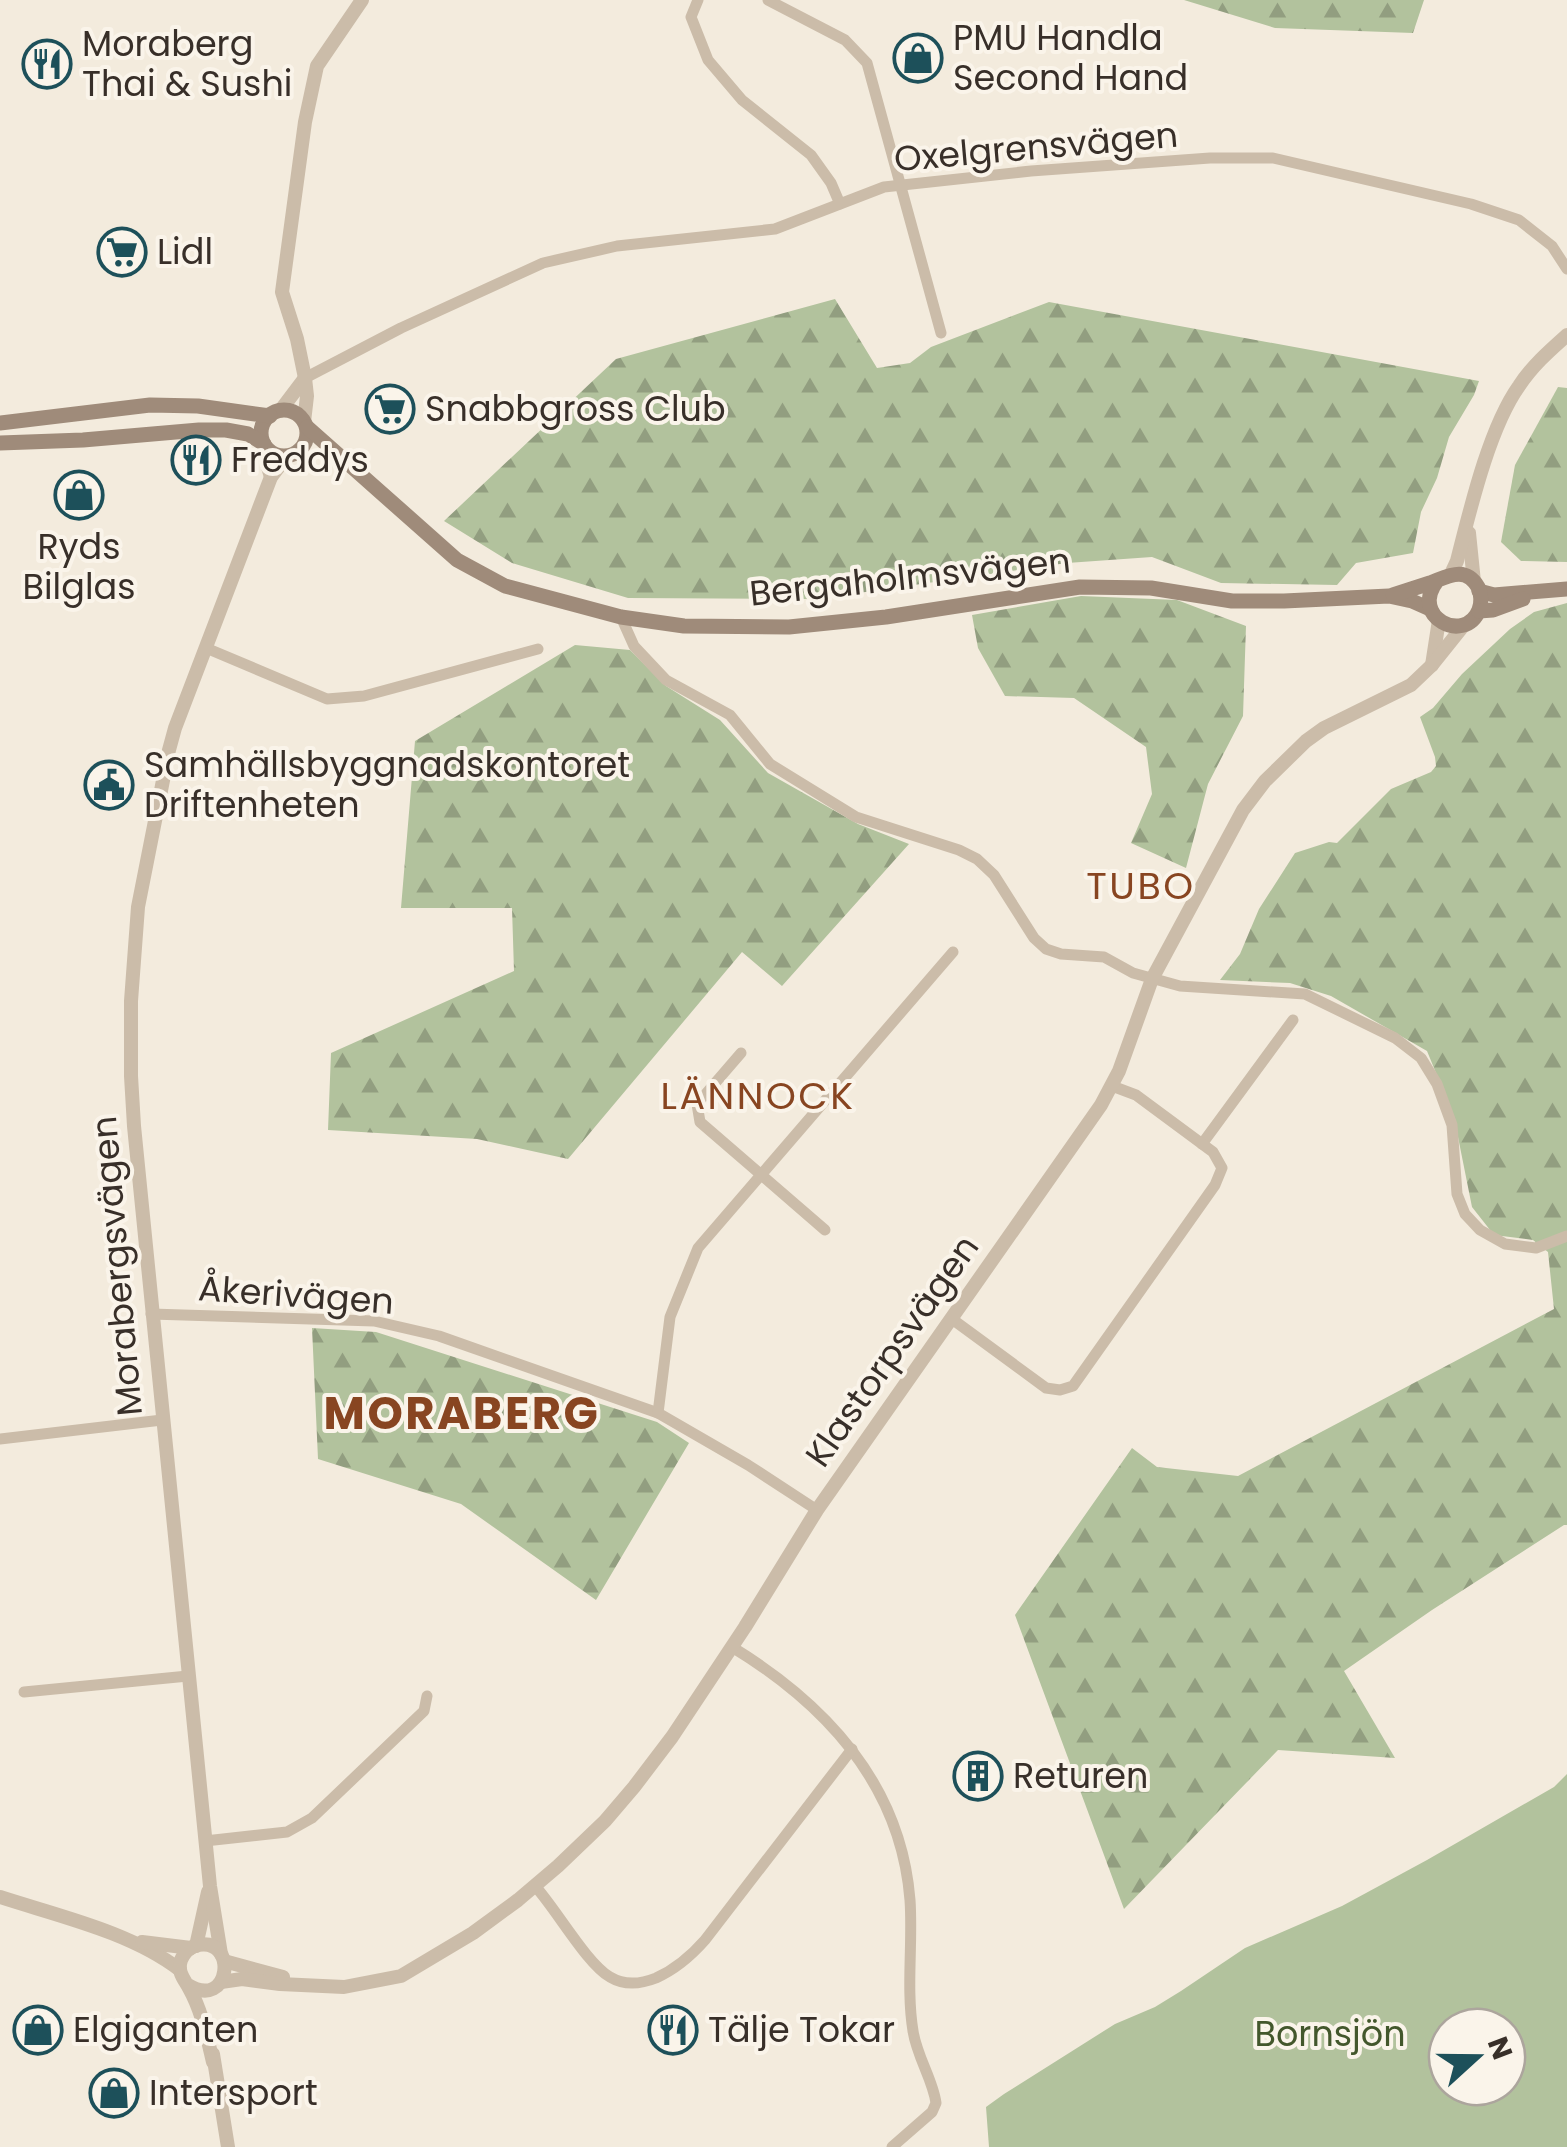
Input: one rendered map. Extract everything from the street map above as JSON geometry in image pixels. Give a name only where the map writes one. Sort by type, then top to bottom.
[{"type":"main road","points":[[0,423],[150,405],[291,411],[305,424],[306,442],[292,454],[273,454],[248,434],[212,430],[0,444]]},
{"type":"main road","points":[[266,447],[262,426],[275,413]]},
{"type":"main road","name":"Bergaholmsvägen","points":[[305,424],[457,560],[505,586],[621,617],[684,626],[790,627],[1080,587],[1152,588],[1232,600],[1389,596],[1412,601],[1449,626],[1464,624]]},
{"type":"main road","name":"Bergaholmsvägen","points":[[292,454],[314,451],[360,476]]},
{"type":"main road","points":[[1434,615],[1429,594],[1444,577],[1461,574],[1494,595],[1567,588]]},
{"type":"main road","name":"Bergaholmsvägen","points":[[1389,596],[1444,577]]},
{"type":"main road","points":[[1464,624],[1479,611],[1477,586]]},
{"type":"main road","points":[[1479,611],[1493,610],[1538,593]]},
{"type":"street","points":[[305,424],[305,378],[282,292],[304,122],[317,66],[362,0]]},
{"type":"street","points":[[698,0],[691,17],[708,60],[742,100],[811,154],[840,204]]},
{"type":"street","points":[[768,0],[846,40],[867,62],[941,333]]},
{"type":"street","name":"Oxelgrensvägen","points":[[305,378],[433,312],[543,264],[618,246],[775,229],[884,187],[1050,169],[1210,158],[1273,158],[1471,204],[1519,220],[1552,246],[1567,268]]},
{"type":"street","points":[[1552,246],[1567,238]]},
{"type":"street","points":[[1444,577],[1457,561],[1499,426],[1517,388],[1543,356],[1567,335]]},
{"type":"street","points":[[275,413],[305,378]]},
{"type":"street","name":"Morabergsvägen","points":[[266,447],[271,477]]},
{"type":"street","name":"Morabergsvägen","points":[[223,1957],[210,1886],[151,1314],[131,1076],[131,1000],[145,867],[175,728],[271,477],[292,454]]},
{"type":"street","points":[[1468,516],[1477,586]]},
{"type":"street","points":[[1432,666],[1434,615]]},
{"type":"street","points":[[621,617],[634,646],[666,680],[730,715],[770,764],[856,817],[977,859],[994,876],[1034,938],[1046,949],[1060,954],[1104,957],[1133,973],[1180,986],[1305,994],[1395,1038],[1421,1058],[1436,1084],[1452,1125],[1456,1194],[1465,1214],[1480,1230],[1505,1244],[1536,1248],[1567,1236]]},
{"type":"street","name":"Klastorpsvägen","points":[[215,1986],[242,1979],[317,1986],[356,1985],[401,1976],[473,1933],[535,1886],[594,1831],[672,1738],[817,1510],[1112,1086],[1152,979],[1243,810],[1289,754],[1315,734],[1411,685],[1432,666],[1464,624]]},
{"type":"street","points":[[206,648],[327,699],[364,696],[538,649]]},
{"type":"street","points":[[658,1414],[670,1317],[698,1248],[952,952]]},
{"type":"street","points":[[1202,1144],[1292,1020]]},
{"type":"street","points":[[741,1052],[697,1104],[700,1122],[825,1230]]},
{"type":"street","points":[[952,1319],[1046,1388],[1060,1390],[1073,1386],[1215,1186],[1222,1168],[1214,1152],[1136,1096],[1112,1086]]},
{"type":"street","name":"Åkerivägen","points":[[151,1314],[374,1321],[439,1336],[658,1414],[740,1459],[817,1510]]},
{"type":"street","points":[[0,1438],[162,1420]]},
{"type":"street","points":[[732,1647],[785,1683],[852,1749],[886,1804],[903,1856],[910,1902],[913,2031],[936,2103],[932,2112],[892,2147]]},
{"type":"street","points":[[24,1692],[188,1676]]},
{"type":"street","points":[[205,1841],[287,1832],[312,1818],[424,1710],[426,1696]]},
{"type":"street","points":[[535,1886],[602,1972],[630,1984],[650,1980],[675,1968],[706,1940],[852,1749]]},
{"type":"street","name":"Morabergsvägen","points":[[193,1947],[210,1886]]},
{"type":"street","points":[[0,1897],[123,1938],[158,1954],[180,1970],[199,2009],[213,2062]]},
{"type":"street","points":[[123,1938],[193,1947],[208,1945],[223,1957],[226,1968],[208,2008],[228,2147]]},
{"type":"street","points":[[180,1970],[182,1958],[193,1947]]},
{"type":"street","name":"Klastorpsvägen","points":[[223,1957],[317,1986]]},
{"type":"street","points":[[188,1985],[199,1990],[215,1986]]},
{"type":"green space","points":[[1184,0],[1424,0],[1413,33],[1275,28]]},
{"type":"green space","points":[[835,299],[877,368],[910,363],[931,347],[1049,302],[1479,381],[1449,437],[1437,478],[1421,512],[1413,553],[1356,563],[1337,585],[1221,583],[1152,557],[1067,563],[817,599],[628,598],[512,563],[444,521],[616,359]]},
{"type":"green space","points":[[1558,387],[1567,388],[1567,562],[1521,561],[1501,542],[1515,465]]},
{"type":"green space","points":[[1081,596],[1177,600],[1246,626],[1243,716],[1208,784],[1186,868],[1131,843],[1152,794],[1146,747],[1074,698],[1005,696],[978,648],[972,615]]},
{"type":"green space","points":[[1567,603],[1567,1525],[1344,1671],[1395,1758],[1278,1750],[1124,1909],[1015,1615],[1132,1448],[1157,1467],[1238,1476],[1554,1309],[1548,1252],[1533,1240],[1494,1235],[1472,1207],[1454,1117],[1427,1051],[1331,996],[1290,983],[1220,980],[1240,954],[1259,909],[1295,853],[1337,843],[1391,789],[1431,772],[1436,766],[1420,717],[1510,629],[1534,612]]},
{"type":"green space","points":[[575,645],[630,650],[666,686],[720,720],[768,773],[858,824],[909,844],[782,986],[742,952],[568,1159],[477,1139],[328,1130],[331,1053],[514,971],[512,908],[401,908],[415,741]]},
{"type":"green space","points":[[312,1328],[376,1332],[657,1422],[689,1443],[596,1600],[461,1504],[318,1459]]},
{"type":"green space","name":"Bornsjön","points":[[1567,1774],[1567,2147],[989,2147],[986,2107],[1004,2094],[1115,2024],[1155,2007],[1245,1948],[1342,1906],[1554,1787]]},
{"type":"place","name":"PMU Handla Second Hand","points":[[918,58]]},
{"type":"place","name":"Moraberg Thai & Sushi","points":[[47,64]]},
{"type":"place","name":"Lidl","points":[[122,252]]},
{"type":"place","name":"Snabbgross Club","points":[[390,409]]},
{"type":"place","name":"Freddys","points":[[196,460]]},
{"type":"place","name":"Ryds Bilglas","points":[[79,495]]},
{"type":"place","name":"Samhällsbyggnadskontoret Driftenheten","points":[[109,785]]},
{"type":"place","name":"Returen","points":[[978,1776]]},
{"type":"place","name":"Elgiganten","points":[[38,2030]]},
{"type":"place","name":"Tälje Tokar","points":[[673,2030]]},
{"type":"place","name":"Intersport","points":[[114,2093]]},
{"type":"district","name":"TUBO","points":[[1141,886]]},
{"type":"district","name":"LÄNNOCK","points":[[758,1096]]},
{"type":"district","name":"MORABERG","points":[[462,1413]]}]
